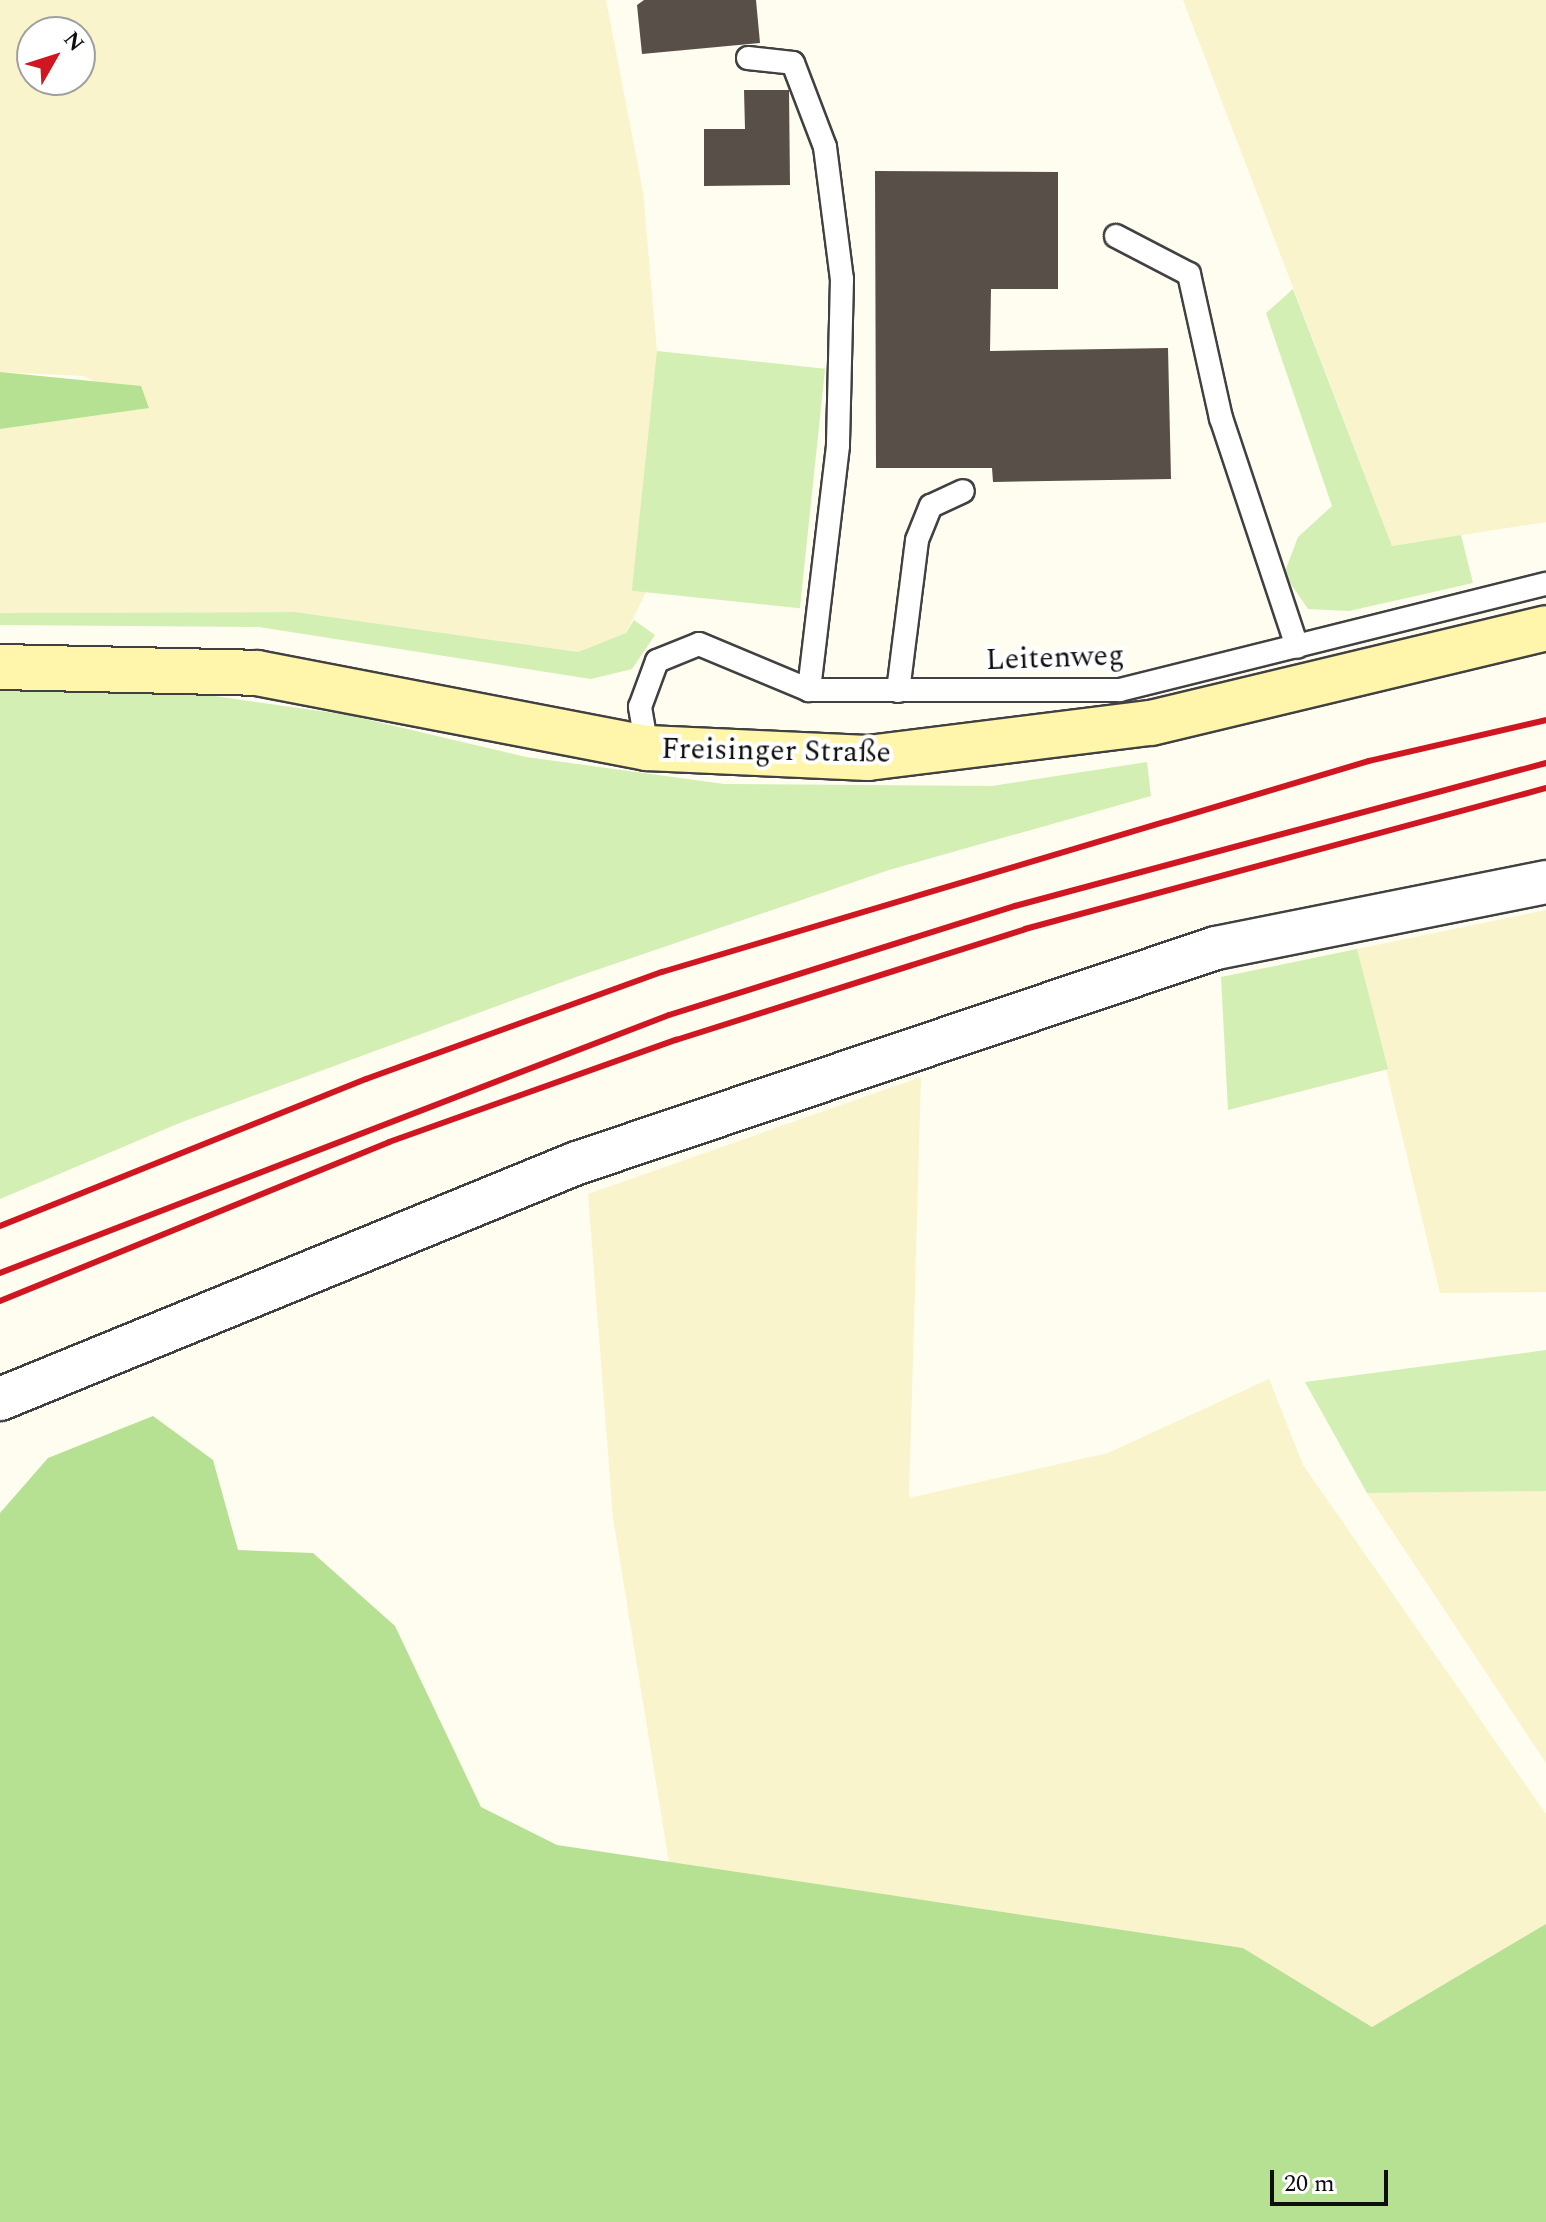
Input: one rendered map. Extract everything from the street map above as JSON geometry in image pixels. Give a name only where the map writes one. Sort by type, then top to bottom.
[{"type":"main road","name":"Freisinger Straße","points":[[0,667],[257,673],[647,748],[868,758],[1151,723],[1546,628]]},
{"type":"street","points":[[0,1399],[577,1163],[1216,948],[1546,882]]},
{"type":"lane","points":[[748,58],[793,63],[825,147],[842,279],[838,446],[809,690]]},
{"type":"lane","points":[[1116,236],[1189,274],[1221,418],[1297,647]]},
{"type":"lane","points":[[898,691],[917,540],[931,506],[963,491]]},
{"type":"lane","name":"Leitenweg","points":[[647,748],[640,707],[657,661],[699,644],[809,690],[1120,690],[1546,584]]},
{"type":"shaded area","points":[[0,0],[606,0],[643,192],[657,351],[646,592],[626,633],[578,652],[295,612],[0,613],[0,429],[148,408],[83,376],[0,372]]},
{"type":"shaded area","points":[[1183,0],[1546,0],[1546,522],[1392,546]]},
{"type":"shaded area","points":[[1546,910],[1546,1292],[1440,1293],[1357,949]]},
{"type":"shaded area","points":[[921,1077],[909,1498],[1108,1453],[1269,1379],[1303,1465],[1546,1814],[1546,1924],[1372,2027],[1243,1948],[669,1862],[613,1518],[588,1194]]},
{"type":"shaded area","points":[[1546,1491],[1546,1763],[1367,1493]]},
{"type":"green space","points":[[1293,289],[1392,546],[1461,535],[1473,583],[1349,611],[1308,609],[1284,574],[1298,537],[1332,506],[1266,313]]},
{"type":"green space","points":[[657,351],[825,369],[800,608],[632,591]]},
{"type":"green space","points":[[0,372],[141,386],[149,408],[0,429]]},
{"type":"green space","points":[[295,612],[578,652],[626,633],[634,620],[655,635],[632,669],[591,679],[259,627],[0,625],[0,613]]},
{"type":"green space","points":[[0,690],[179,691],[348,715],[526,757],[724,784],[992,786],[1147,762],[1151,796],[889,870],[576,977],[182,1122],[0,1199]]},
{"type":"green space","points":[[1357,949],[1388,1069],[1228,1110],[1221,977]]},
{"type":"green space","points":[[1546,1350],[1546,1491],[1367,1493],[1305,1382]]},
{"type":"green space","points":[[153,1416],[213,1460],[238,1550],[313,1553],[395,1626],[481,1807],[557,1845],[1243,1948],[1372,2027],[1546,1924],[1546,2222],[0,2222],[0,1513],[48,1458]]},
{"type":"building","points":[[644,0],[756,0],[760,43],[642,54],[637,5]]},
{"type":"building","points":[[744,90],[789,90],[790,185],[704,186],[704,129],[745,129]]},
{"type":"building","points":[[875,171],[1058,172],[1058,289],[991,289],[990,351],[1168,348],[1171,479],[993,482],[992,468],[876,468]]},
{"type":"railway","points":[[0,1226],[366,1079],[662,972],[1369,761],[1546,720]]},
{"type":"railway","points":[[0,1273],[669,1015],[1015,906],[1546,763]]},
{"type":"railway","points":[[0,1301],[389,1142],[676,1040],[1025,929],[1546,788]]}]
